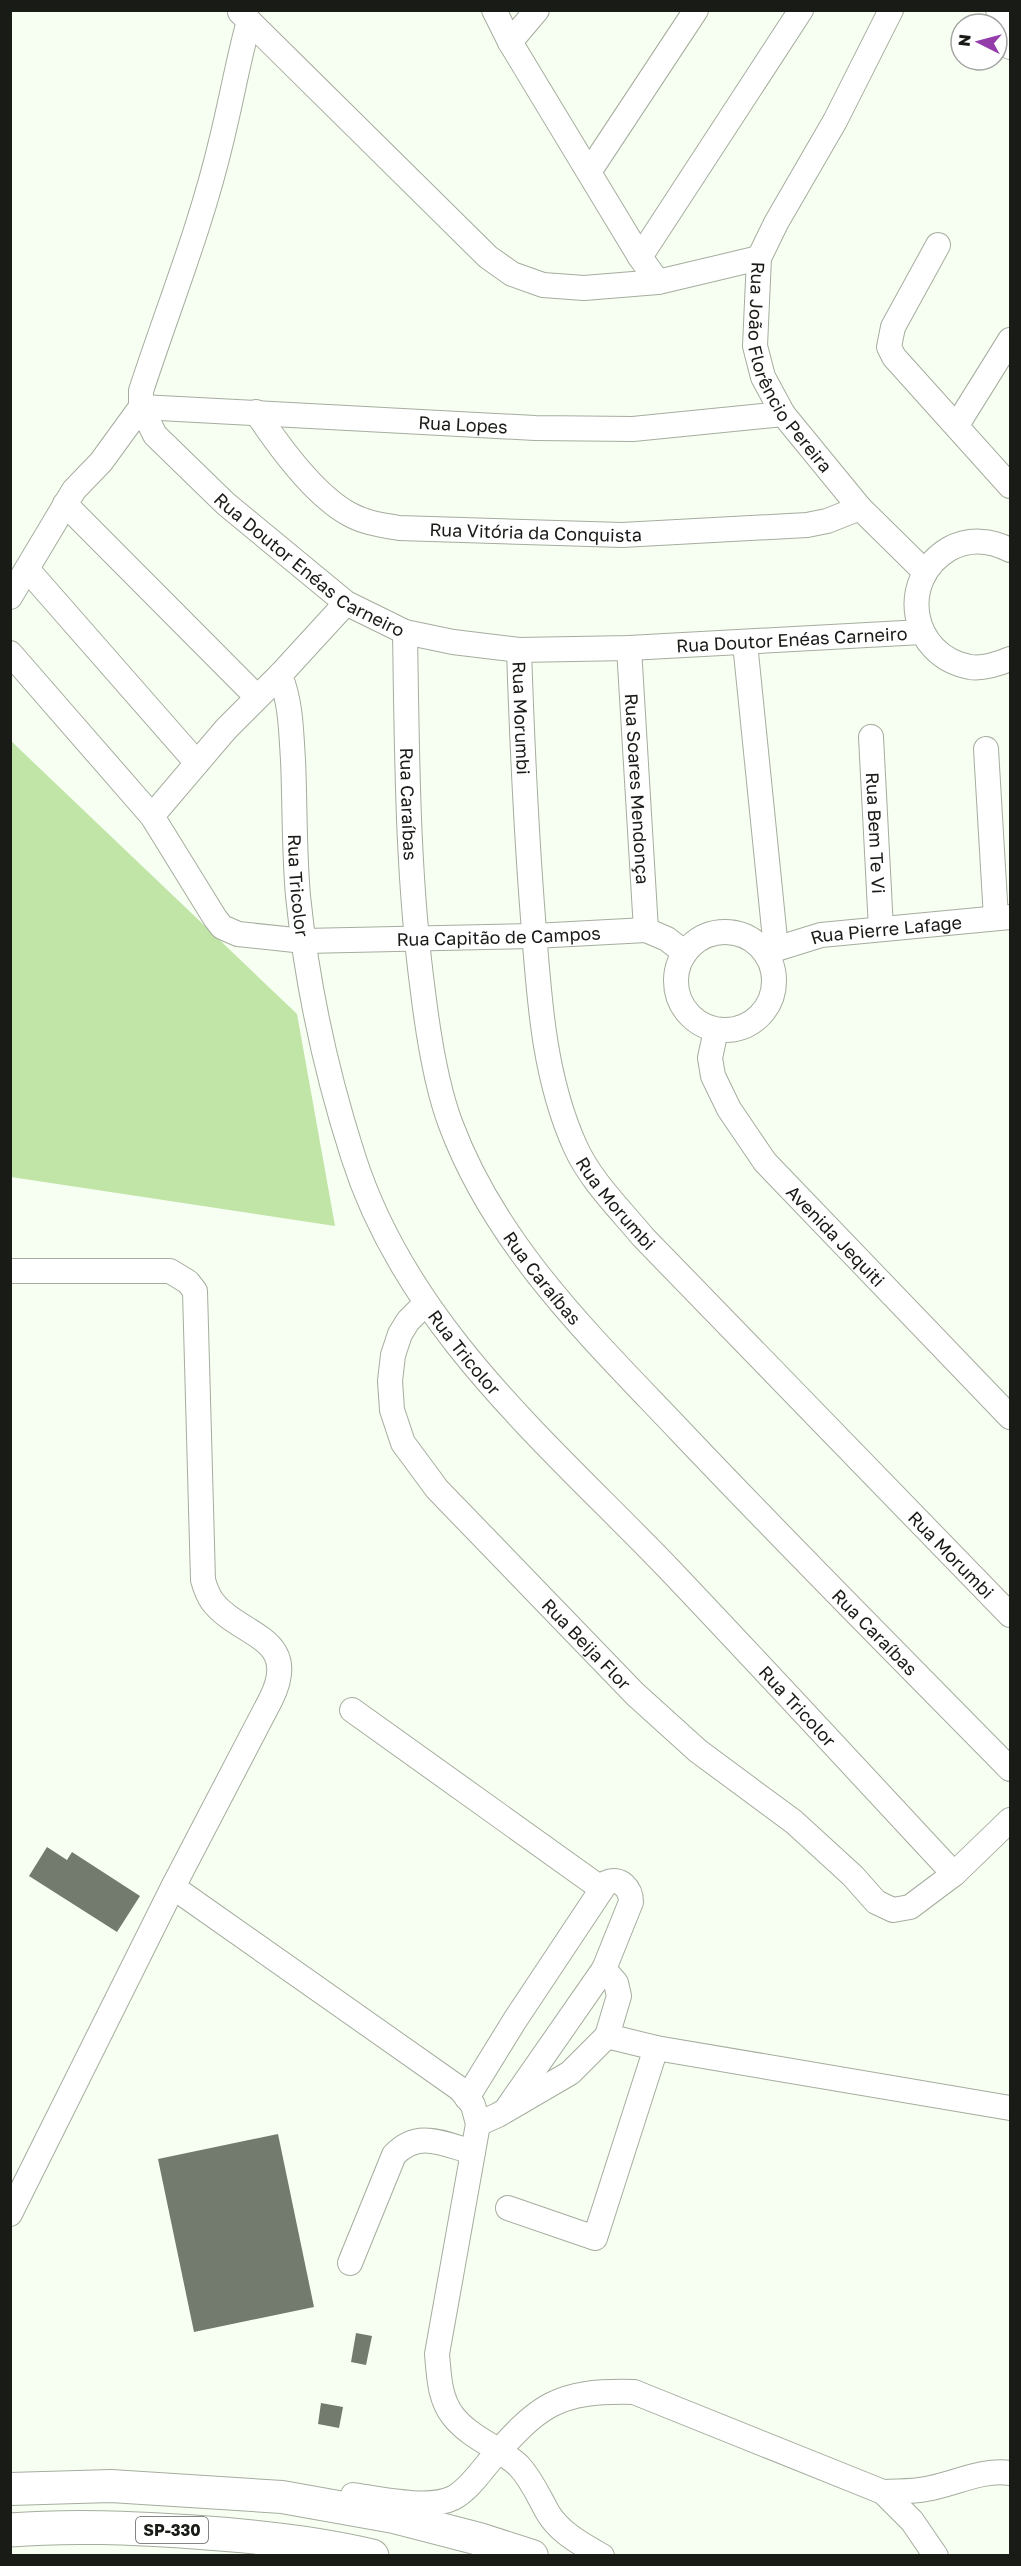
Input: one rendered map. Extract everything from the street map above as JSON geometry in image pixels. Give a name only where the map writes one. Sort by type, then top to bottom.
[{"type":"highway","name":"SP-330","points":[[10,2530],[47,2527],[167,2530],[267,2538],[333,2547],[372,2556]]},
{"type":"main road","points":[[10,2488],[111,2486],[282,2497],[394,2517],[479,2539],[532,2556]]},
{"type":"street","points":[[494,10],[510,42],[640,257],[658,282]]},
{"type":"street","points":[[510,42],[537,10]]},
{"type":"street","points":[[589,172],[696,10]]},
{"type":"street","points":[[640,257],[801,10]]},
{"type":"street","name":"Rua João Florêncio Pereira","points":[[891,10],[835,122],[776,223],[759,258],[755,346],[763,377],[783,414],[860,508],[925,572]]},
{"type":"street","points":[[998,10],[1011,47]]},
{"type":"street","points":[[243,16],[488,257],[512,274],[543,285],[584,288],[658,282],[759,258]]},
{"type":"street","points":[[10,597],[74,490],[101,462],[141,407],[141,391],[189,250],[221,143],[235,75],[243,16]]},
{"type":"street","points":[[938,245],[893,327],[889,347],[894,357],[1011,486]]},
{"type":"street","points":[[957,425],[1011,340]]},
{"type":"street","name":"Rua Lopes","points":[[141,407],[535,428],[633,429],[783,414]]},
{"type":"street","name":"Rua Doutor Enéas Carneiro","points":[[141,407],[155,435],[226,504],[346,603],[405,632],[453,642],[519,650],[745,643],[922,632]]},
{"type":"street","name":"Rua Vitória da Conquista","points":[[256,412],[288,458],[348,514],[369,523],[399,528],[622,535],[807,525],[828,521],[860,508]]},
{"type":"street","points":[[65,504],[257,697]]},
{"type":"street","points":[[1011,550],[997,543],[977,541],[956,545],[938,556],[925,572],[917,591],[916,612],[922,632],[935,649],[951,661],[972,667],[992,666],[1011,659]]},
{"type":"street","points":[[27,569],[197,763]]},
{"type":"street","points":[[152,816],[257,697],[346,603]]},
{"type":"street","name":"Rua Caraíbas","points":[[405,632],[407,759],[416,937],[429,1037],[450,1124],[477,1182],[513,1242],[562,1306],[752,1507],[1011,1769]]},
{"type":"street","points":[[745,643],[772,952],[773,987],[769,1003],[760,1016],[747,1025],[731,1030],[716,1029],[700,1024],[688,1014],[679,1000],[676,984],[678,967],[685,953],[697,941],[711,934],[728,932],[744,935],[772,952]]},
{"type":"street","name":"Rua Soares Mendonça","points":[[628,648],[646,930]]},
{"type":"street","name":"Rua Morumbi","points":[[519,650],[524,808],[546,1051],[557,1099],[576,1148],[599,1184],[643,1237],[1011,1615]]},
{"type":"street","name":"Rua Capitão de Campos","points":[[10,653],[152,816],[222,927],[238,934],[304,941],[534,936],[646,930],[667,939],[685,953]]},
{"type":"street","name":"Rua Tricolor","points":[[280,675],[290,709],[298,895],[304,941],[330,1082],[354,1162],[387,1237],[425,1304],[466,1356],[564,1465],[699,1601],[954,1874]]},
{"type":"street","name":"Rua Bem Te Vi","points":[[871,737],[881,929]]},
{"type":"street","points":[[986,749],[1003,918]]},
{"type":"street","name":"Rua Pierre Lafage","points":[[772,952],[821,935],[1003,918]]},
{"type":"street","name":"Avenida Jequiti","points":[[716,1029],[710,1058],[713,1076],[729,1109],[765,1162],[1011,1417]]},
{"type":"street","points":[[10,1271],[170,1271],[179,1275],[195,1291],[203,1580],[213,1602],[271,1646],[278,1660],[280,1673],[278,1686],[173,1887],[10,2214]]},
{"type":"street","name":"Rua Beija Flor","points":[[425,1304],[408,1321],[400,1334],[393,1355],[390,1381],[392,1410],[403,1443],[437,1489],[635,1694],[698,1750],[794,1822],[853,1876],[876,1902],[893,1910],[910,1907],[954,1874]]},
{"type":"street","points":[[352,1710],[602,1888]]},
{"type":"street","points":[[954,1874],[1011,1820]]},
{"type":"street","points":[[467,2098],[515,2020],[602,1888],[606,1883],[615,1881],[626,1887],[631,1894],[631,1902],[604,1969],[506,2110]]},
{"type":"street","points":[[173,1887],[460,2090],[476,2112],[478,2124],[437,2354],[441,2391],[452,2415],[470,2432],[500,2450],[519,2466],[531,2481],[550,2516],[574,2539],[602,2556]]},
{"type":"street","points":[[478,2124],[570,2073],[607,2036],[619,1996],[616,1983],[604,1969]]},
{"type":"street","points":[[607,2036],[656,2048],[1011,2108]]},
{"type":"street","points":[[508,2208],[595,2238],[656,2048]]},
{"type":"street","points":[[350,2263],[394,2155],[402,2146],[412,2140],[425,2139],[473,2152]]},
{"type":"street","points":[[282,2497],[327,2492],[421,2504],[453,2498],[473,2481],[532,2417],[562,2398],[598,2391],[634,2392],[883,2492],[912,2522],[936,2556]]},
{"type":"street","points":[[883,2492],[925,2490],[980,2474],[999,2472],[1011,2474]]},
{"type":"green space","points":[[10,740],[297,1014],[335,1226],[11,1177]]},
{"type":"building","points":[[47,1847],[67,1860],[72,1852],[140,1896],[117,1932],[29,1876]]},
{"type":"building","points":[[278,2134],[314,2307],[194,2332],[158,2159]]},
{"type":"building","points":[[356,2333],[372,2336],[366,2365],[351,2362]]},
{"type":"building","points":[[321,2403],[343,2407],[339,2428],[318,2424]]}]
